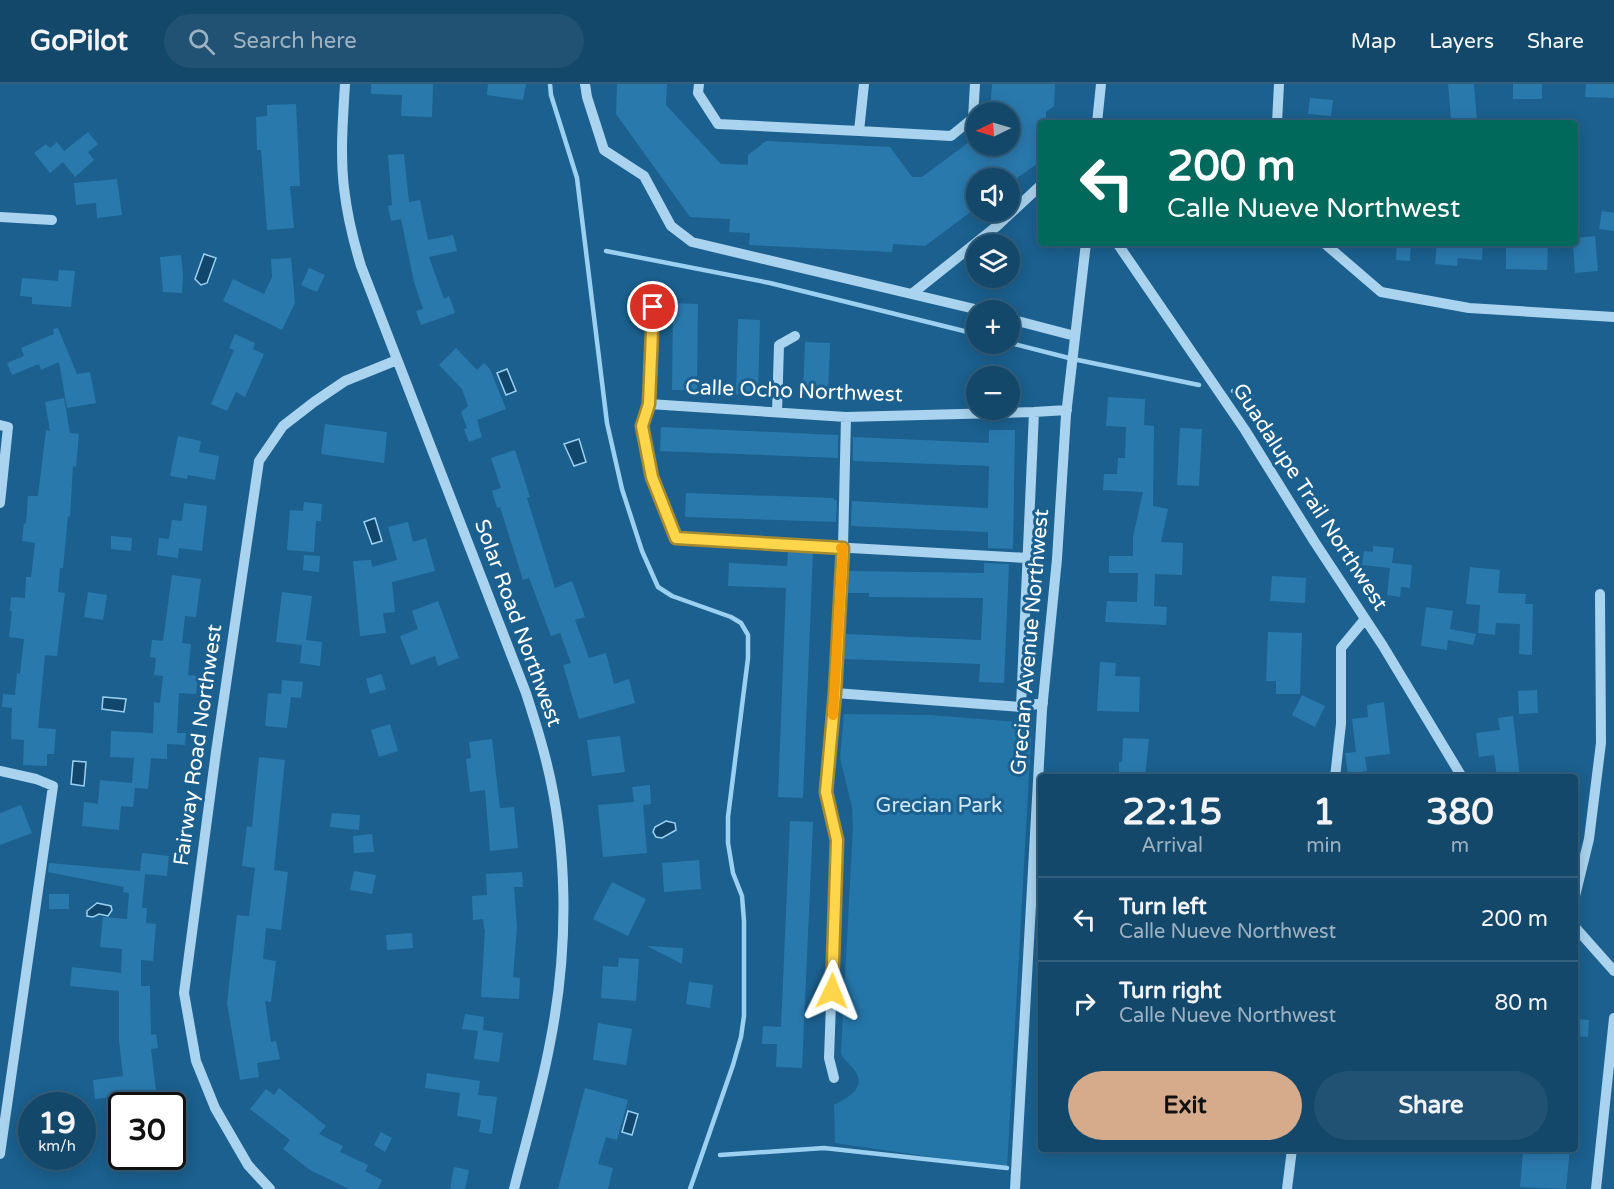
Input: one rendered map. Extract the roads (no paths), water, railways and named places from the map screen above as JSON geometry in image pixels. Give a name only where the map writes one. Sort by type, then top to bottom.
[{"type":"street","name":"Solar Road Northwest","points":[[345,84],[342,147],[344,187],[349,219],[361,266],[526,693],[544,751],[557,816],[563,894],[563,933],[558,987],[551,1041],[514,1189]]},
{"type":"street","points":[[585,84],[604,150],[644,176],[671,226],[692,242],[966,307]]},
{"type":"street","points":[[699,84],[698,93],[718,124],[951,136],[973,118],[975,84]]},
{"type":"street","points":[[859,131],[864,84]]},
{"type":"street","points":[[1097,120],[1101,84]]},
{"type":"street","points":[[1277,120],[1279,84]]},
{"type":"street","points":[[913,293],[997,226],[1038,188]]},
{"type":"street","points":[[0,217],[52,220]]},
{"type":"street","name":"Grecian Avenue Northwest","points":[[1039,774],[1067,410],[1086,246]]},
{"type":"street","name":"Guadalupe Trail Northwest","points":[[1119,246],[1245,430],[1365,618],[1460,774]]},
{"type":"street","points":[[1327,246],[1381,292],[1469,308],[1614,317]]},
{"type":"street","points":[[653,307],[649,404],[642,426],[652,477],[676,538],[1027,558]]},
{"type":"street","points":[[1020,322],[1075,336]]},
{"type":"street","points":[[777,412],[779,345],[795,336]]},
{"type":"street","name":"Fairway Road Northwest","points":[[270,1189],[248,1165],[215,1108],[196,1062],[184,993],[216,752],[259,461],[283,426],[314,402],[345,381],[397,360]]},
{"type":"street","name":"Calle Ocho Northwest","points":[[649,404],[846,417],[1067,410]]},
{"type":"street","points":[[1021,707],[1034,412]]},
{"type":"street","points":[[834,1078],[829,1058],[837,840],[826,792],[835,693],[843,548],[846,417]]},
{"type":"street","points":[[0,425],[8,427],[0,503]]},
{"type":"street","points":[[1578,884],[1589,839],[1600,754],[1600,594]]},
{"type":"street","points":[[1335,774],[1341,724],[1341,648],[1365,618]]},
{"type":"street","points":[[835,693],[1021,707],[1043,703]]},
{"type":"street","points":[[0,771],[36,779],[53,786],[0,1154]]},
{"type":"street","name":"Grecian Avenue Northwest","points":[[1015,1189],[1038,790]]},
{"type":"street","points":[[1578,930],[1614,971]]},
{"type":"street","points":[[1596,1189],[1614,1018]]},
{"type":"street","points":[[1287,1189],[1292,1152]]},
{"type":"waterway","points":[[550,84],[551,95],[577,178],[607,423],[622,489],[642,551],[658,587],[672,596],[731,617],[741,623],[748,635],[748,658],[728,817],[728,843],[733,873],[742,896],[744,1016],[733,1065],[690,1189]]},
{"type":"waterway","points":[[606,251],[770,283],[966,332]]},
{"type":"waterway","points":[[1020,346],[1199,385]]},
{"type":"waterway","points":[[1233,391],[1251,395]]},
{"type":"waterway","points":[[720,1155],[824,1148],[1007,1168]]},
{"type":"park label","name":"Grecian Park","points":[[939,805]]}]
